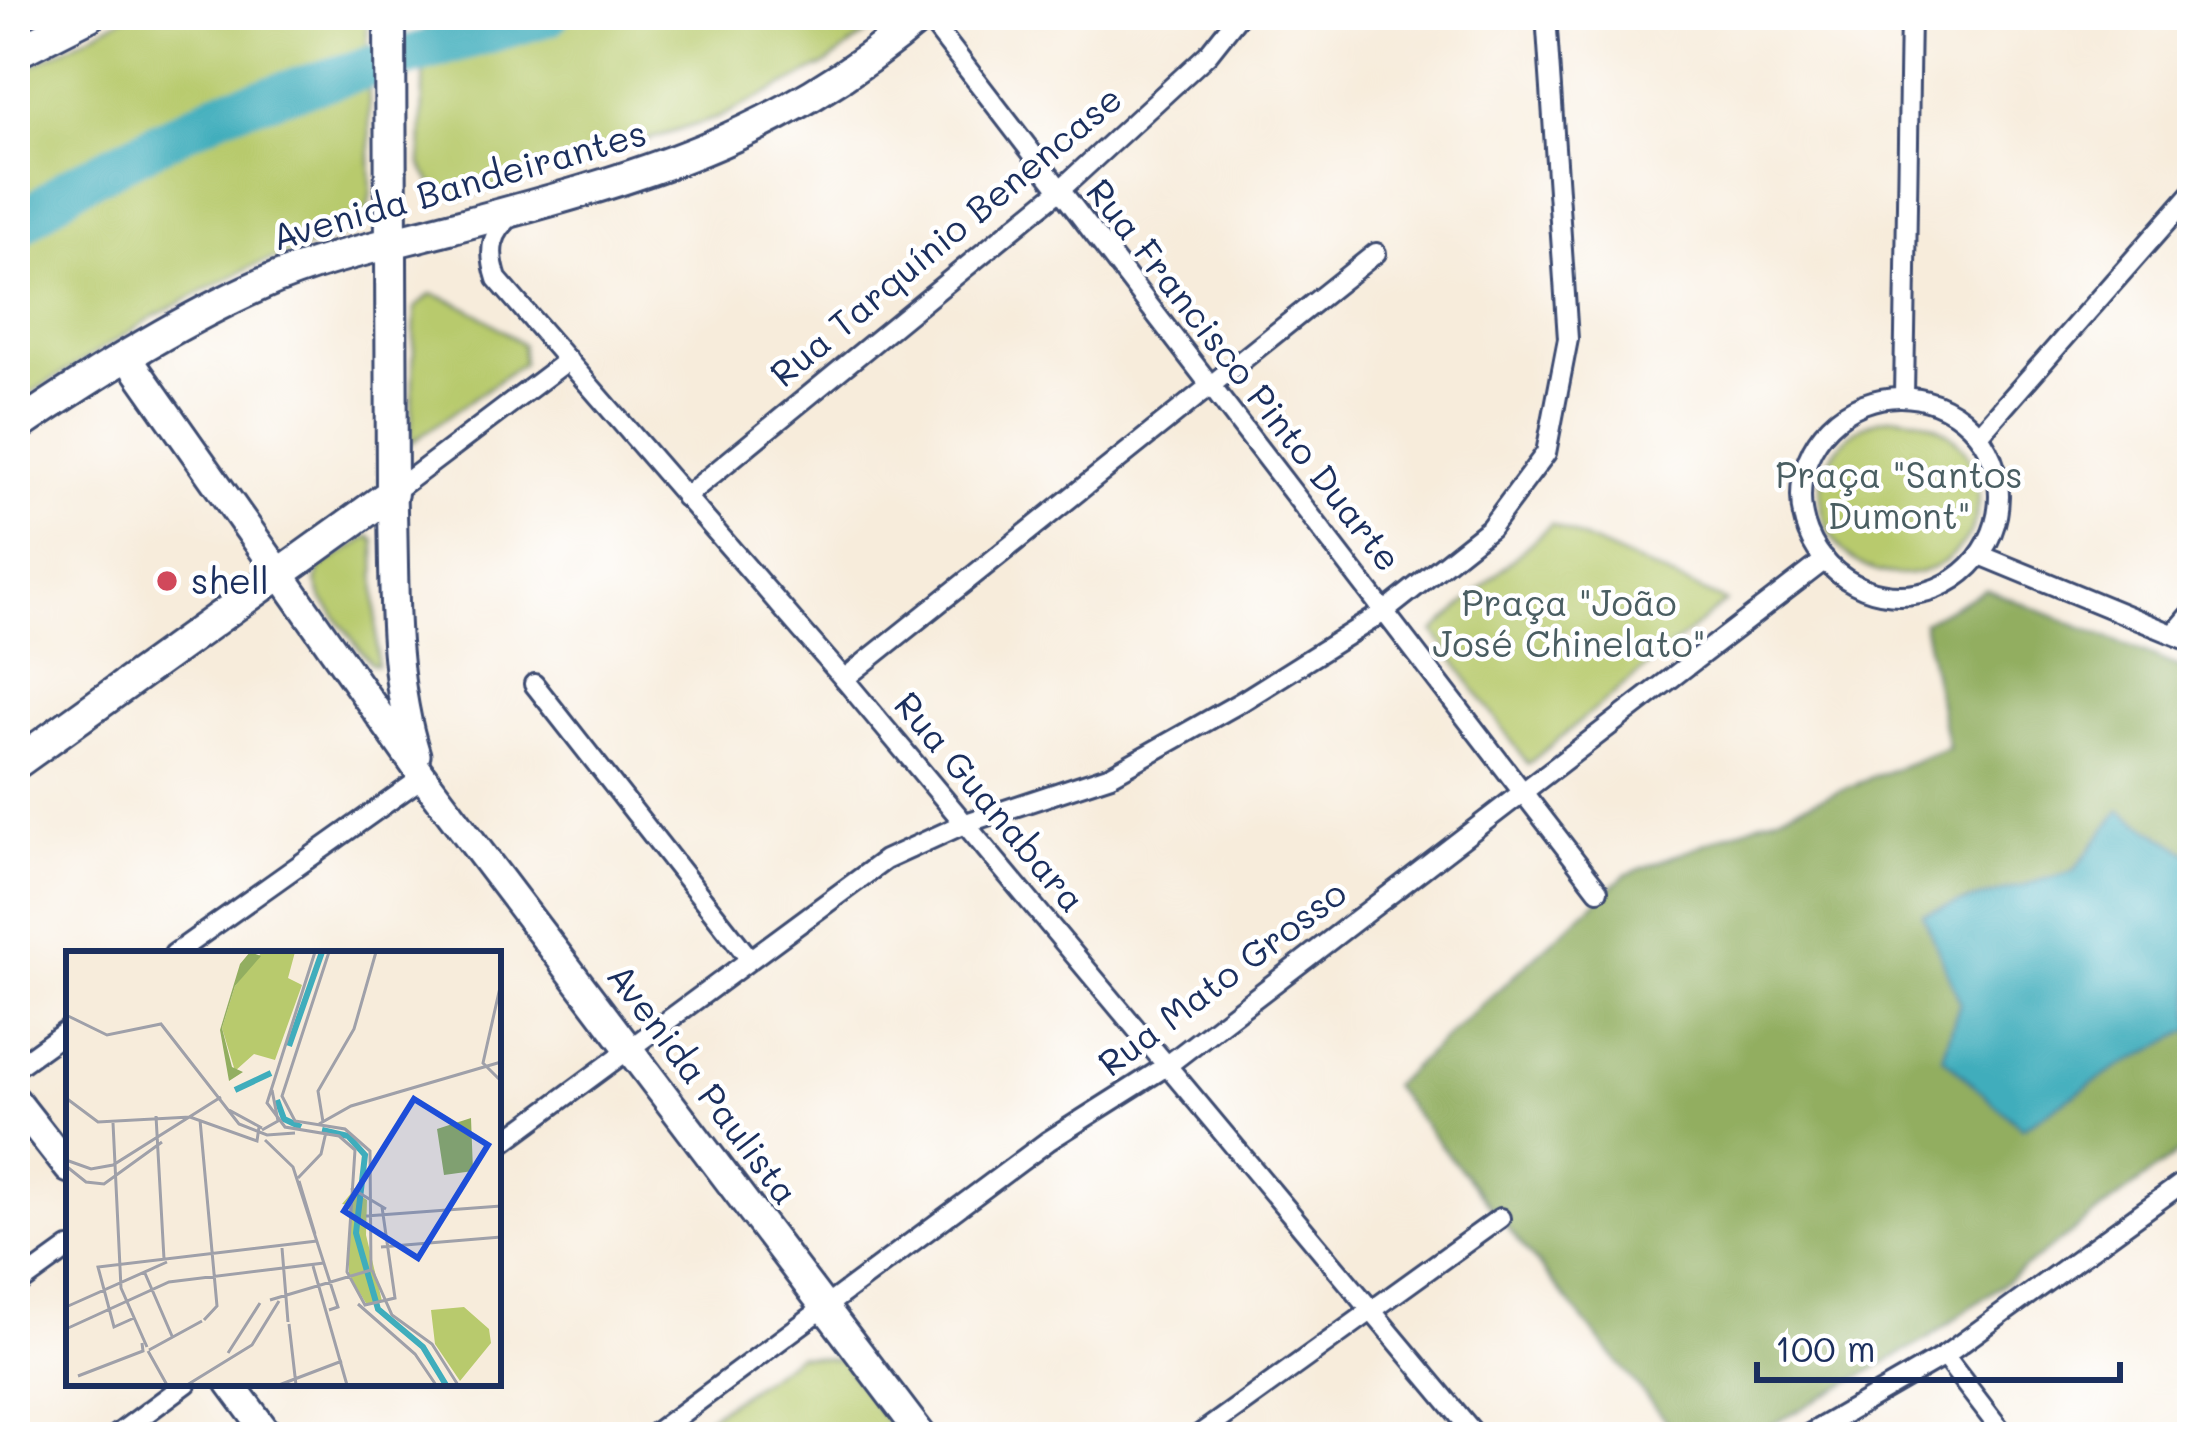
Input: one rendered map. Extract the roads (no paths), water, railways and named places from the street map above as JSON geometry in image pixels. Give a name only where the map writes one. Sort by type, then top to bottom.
[{"type":"main road","points":[[18,51],[48,15]]},
{"type":"main road","points":[[18,51],[89,15]]},
{"type":"main road","points":[[15,764],[392,493],[390,15]]},
{"type":"main road","name":"Avenida Bandeirantes","points":[[15,428],[261,284],[665,165],[764,124],[850,74],[924,15]]},
{"type":"main road","points":[[335,261],[373,278],[393,310]]},
{"type":"main road","name":"Avenida Paulista","points":[[128,358],[422,777],[923,1437]]},
{"type":"main road","name":"Avenida Paulista","points":[[392,493],[399,682],[422,777]]},
{"type":"main road","points":[[15,1100],[66,1165]]},
{"type":"main road","points":[[232,1386],[269,1437]]},
{"type":"street","name":"Rua Francisco Pinto Duarte","points":[[924,15],[1598,890]]},
{"type":"street","name":"Rua Tarquínio Benencase","points":[[685,497],[1060,190],[1208,54],[1239,15]]},
{"type":"street","points":[[501,1144],[885,860],[966,823],[1111,775],[1241,702],[1384,612],[1490,528],[1546,453],[1568,339],[1546,15]]},
{"type":"street","points":[[1904,396],[1910,15]]},
{"type":"street","points":[[1979,435],[2192,193]]},
{"type":"street","name":"Rua Guanabara","points":[[520,209],[497,231],[491,260],[497,279],[966,823],[1477,1437]]},
{"type":"street","points":[[844,679],[1376,253]]},
{"type":"street","points":[[392,493],[568,359]]},
{"type":"street","points":[[1904,396],[1946,407],[1979,435],[1999,482],[1999,508],[1980,555],[1959,576],[1933,590],[1904,595],[1874,592],[1847,579],[1825,560],[1808,532],[1801,500],[1804,466],[1819,437],[1842,414],[1871,400],[1904,396]]},
{"type":"street","points":[[1980,555],[2183,638],[2192,613]]},
{"type":"street","name":"Rua Mato Grosso","points":[[650,1437],[1048,1141],[1165,1067],[1825,560]]},
{"type":"street","points":[[535,684],[749,958]]},
{"type":"street","points":[[178,951],[422,777]]},
{"type":"street","points":[[15,1067],[66,1031]]},
{"type":"street","points":[[1804,1437],[1944,1356],[2192,1177]]},
{"type":"street","points":[[1196,1437],[1500,1218]]},
{"type":"street","points":[[15,1287],[66,1250]]},
{"type":"street","points":[[1944,1356],[2006,1437]]},
{"type":"street","points":[[114,1437],[183,1386]]},
{"type":"water","points":[[2120,810],[2192,855],[2192,1029],[2022,1128],[1943,1057],[1960,1002],[1923,914],[2074,871]]},
{"type":"waterway","points":[[15,228],[70,187],[223,110],[549,15]]},
{"type":"place","name":"shell","points":[[167,581]]},
{"type":"park label","name":"Praça \"Santos Dumont\"","points":[[1899,496]]},
{"type":"park label","name":"Praça \"João José Chinelato\"","points":[[1569,624]]}]
